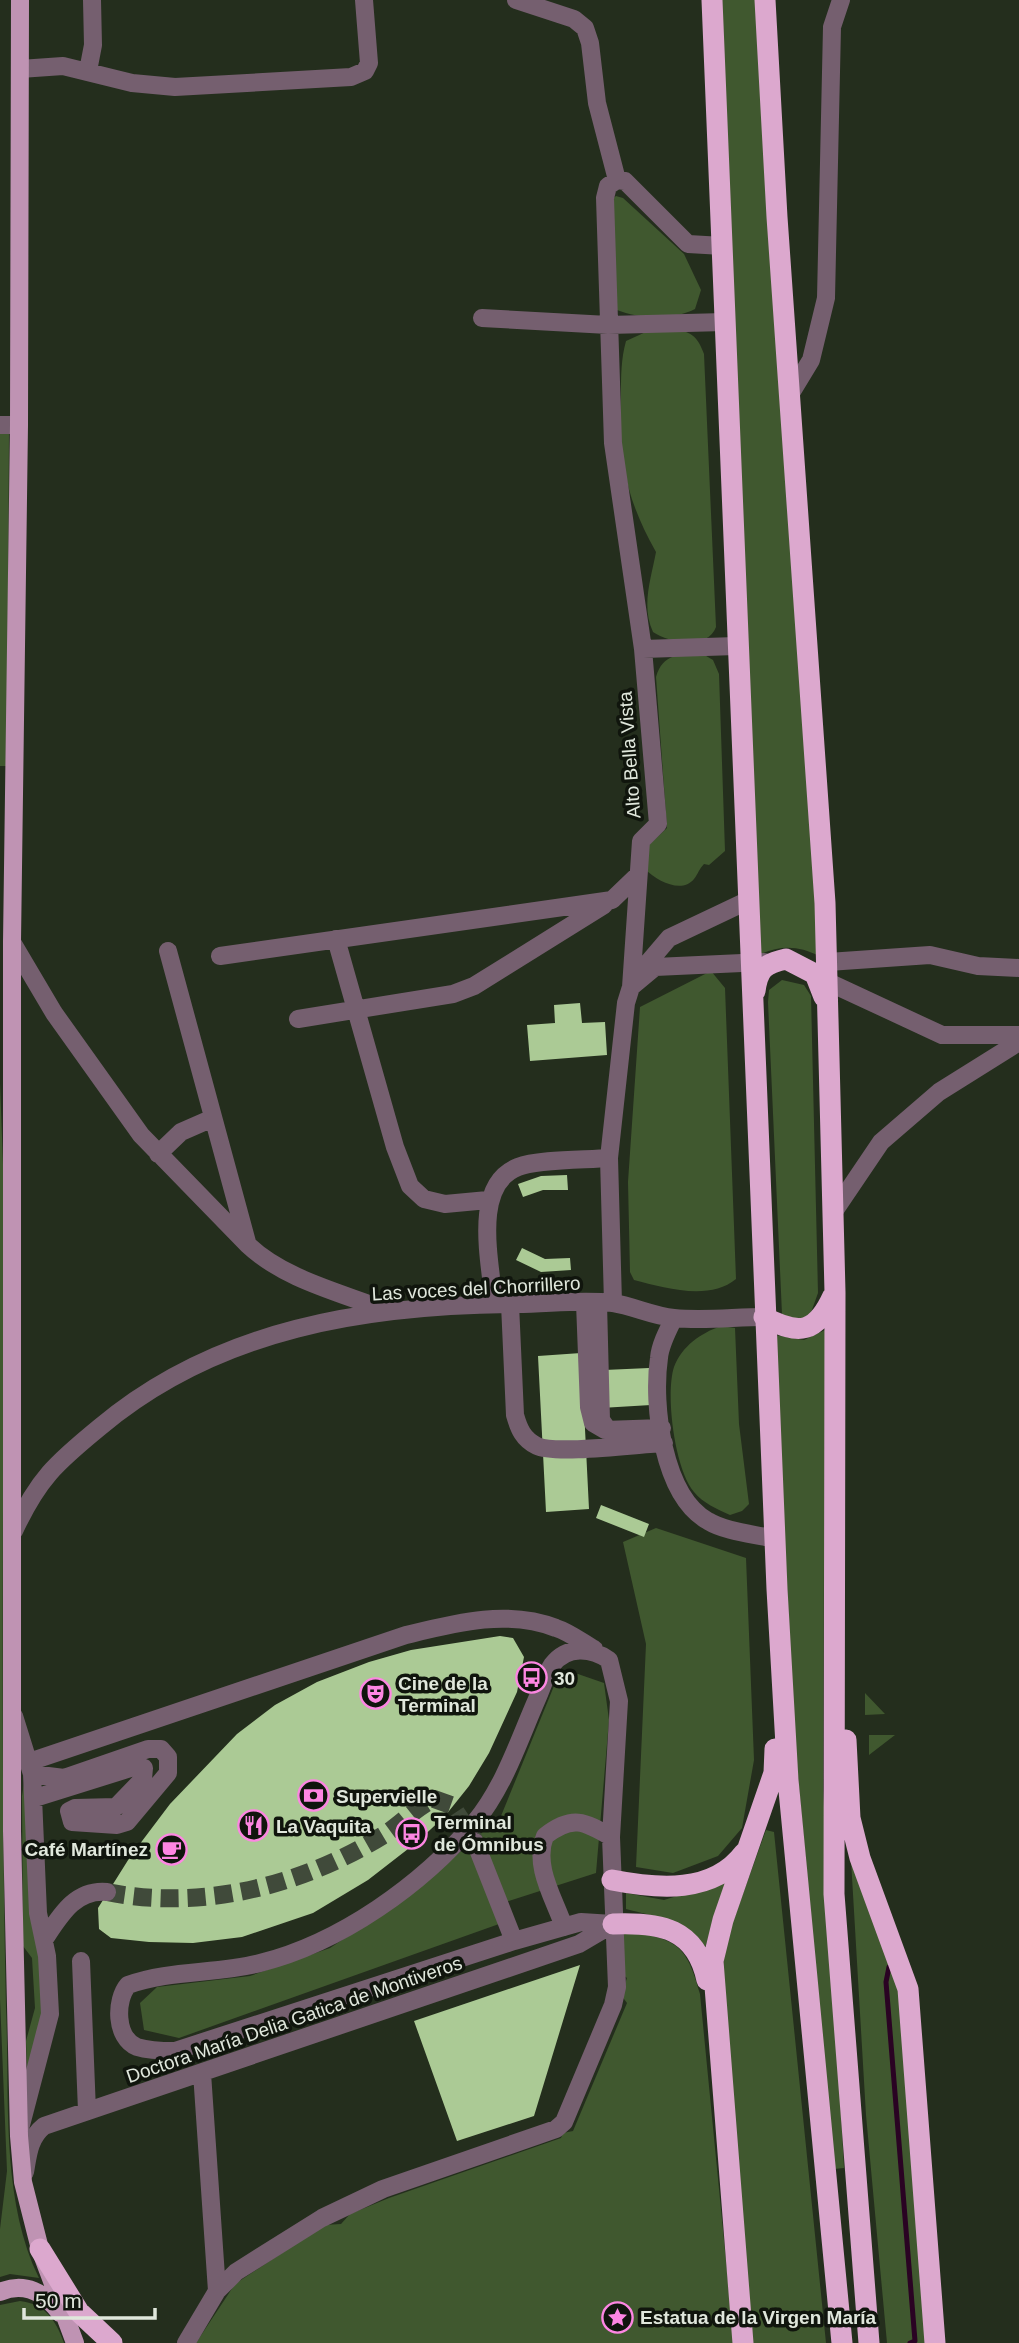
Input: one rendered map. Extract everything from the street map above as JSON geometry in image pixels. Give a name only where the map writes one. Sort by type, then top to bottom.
[{"type":"highway","points":[[712,0],[736,646],[777,1589],[793,1847],[842,2343]]},
{"type":"highway","points":[[765,0],[777,217],[819,786],[828,972],[835,1292],[834,1894],[869,2343]]},
{"type":"highway","points":[[752,1020],[757,973],[775,961],[786,959],[815,974],[823,996],[830,1037]]},
{"type":"highway","points":[[764,1317],[784,1328],[809,1327],[822,1320],[835,1292]]},
{"type":"highway","points":[[835,1529],[850,1818],[860,1858],[908,1989],[935,2343]]},
{"type":"highway","points":[[743,2343],[715,2016],[713,1961],[723,1920],[752,1843],[774,1773],[777,1589]]},
{"type":"highway","points":[[612,1880],[669,1888],[690,1885],[732,1870],[752,1843]]},
{"type":"highway","points":[[613,1924],[656,1924],[688,1942],[703,1960],[715,2016]]},
{"type":"highway","points":[[40,2249],[79,2312],[112,2343]]},
{"type":"main road","points":[[20,0],[19,425],[7,775],[12,942],[13,1713],[19,2136],[23,2182],[40,2249],[75,2343]]},
{"type":"main road","points":[[0,817],[7,775]]},
{"type":"main road","points":[[0,925],[12,942]]},
{"type":"main road","points":[[0,2292],[19,2287],[36,2290],[50,2299],[69,2324]]},
{"type":"street","points":[[88,71],[93,45],[92,0]]},
{"type":"street","points":[[20,69],[63,66],[132,83],[175,87],[351,77],[365,71],[369,64],[364,0]]},
{"type":"street","points":[[516,0],[574,19],[585,28],[590,43],[597,103],[617,180],[625,181],[688,244],[723,246]]},
{"type":"street","points":[[791,393],[811,360],[825,298],[832,26],[841,0]]},
{"type":"street","name":"Alto Bella Vista","points":[[617,180],[608,186],[605,198],[613,443],[643,649],[658,824],[641,841],[631,987],[626,1003],[609,1158],[601,1303],[590,1416],[598,1427],[663,1435]]},
{"type":"street","points":[[482,318],[608,325],[725,322]]},
{"type":"street","points":[[0,425],[19,425]]},
{"type":"street","points":[[643,649],[736,646]]},
{"type":"street","points":[[298,1019],[453,994],[474,986],[612,900],[637,876]]},
{"type":"street","points":[[220,956],[612,900]]},
{"type":"street","points":[[631,987],[668,938],[747,901]]},
{"type":"street","points":[[336,939],[395,1147],[410,1186],[424,1199],[445,1204],[488,1200]]},
{"type":"street","points":[[12,942],[54,1013],[158,1154],[248,1245],[260,1256],[293,1275],[389,1311]]},
{"type":"street","points":[[168,951],[248,1245]]},
{"type":"street","points":[[828,972],[930,955],[978,966],[1019,968]]},
{"type":"street","points":[[631,987],[655,967],[775,961]]},
{"type":"street","points":[[828,972],[942,1035],[1019,1035]]},
{"type":"street","points":[[833,1213],[881,1142],[939,1092],[1019,1042]]},
{"type":"street","points":[[158,1154],[181,1132],[213,1118]]},
{"type":"street","points":[[609,1158],[520,1166],[505,1173],[488,1200],[515,1415],[520,1432],[528,1441],[548,1450],[663,1435]]},
{"type":"street","name":"Las voces del Chorrillero","points":[[14,1531],[32,1493],[57,1463],[129,1402],[191,1365],[252,1340],[337,1319],[389,1311],[502,1304],[601,1303],[674,1318],[764,1317]]},
{"type":"street","points":[[674,1318],[659,1358],[663,1435],[673,1483],[689,1506],[709,1522],[775,1539]]},
{"type":"street","points":[[30,1768],[406,1635],[454,1623],[488,1618],[524,1619],[558,1628],[609,1660],[619,1701],[611,1837],[617,1987],[613,2005],[564,2122],[556,2129],[383,2189],[322,2218],[236,2272],[217,2291],[186,2343]]},
{"type":"street","points":[[594,1649],[573,1652],[553,1663],[492,1801],[474,1824],[432,1865],[393,1897],[306,1947],[261,1963],[128,1985],[120,1994],[118,2006],[126,2037],[135,2046],[159,2051],[176,2050],[514,1941],[597,1921],[613,1924]]},
{"type":"street","points":[[13,1713],[30,1768],[35,1798],[38,1913],[44,1940],[50,2014],[19,2136]]},
{"type":"street","points":[[30,1768],[64,1778],[148,1749],[161,1749],[169,1764],[167,1773],[127,1822],[117,1825],[72,1822],[69,1811],[75,1808],[116,1807],[143,1779],[144,1768],[137,1766],[35,1798]]},
{"type":"street","points":[[564,1927],[540,1863],[540,1848],[545,1836],[555,1828],[586,1822],[611,1837]]},
{"type":"street","points":[[475,1842],[514,1941]]},
{"type":"street","points":[[44,1940],[71,1904],[91,1893],[107,1892]]},
{"type":"street","name":"Doctora María Delia Gatica de Montiveros","points":[[23,2182],[30,2145],[36,2132],[87,2111],[579,1944],[613,1924]]},
{"type":"street","points":[[476,1953],[485,1976]]},
{"type":"street","points":[[80,1961],[87,2111]]},
{"type":"street","points":[[414,2001],[434,1967]]},
{"type":"street","points":[[202,2073],[217,2291]]},
{"type":"green space","points":[[722,0],[756,0],[819,956],[788,948],[757,956]]},
{"type":"green space","points":[[616,196],[623,198],[684,254],[701,290],[695,309],[687,313],[656,317],[617,310],[611,200]]},
{"type":"green space","points":[[648,331],[687,332],[694,337],[704,354],[716,627],[712,634],[697,642],[660,636],[653,632],[649,622],[648,592],[656,552],[631,495],[621,438],[621,374],[626,341]]},
{"type":"green space","points":[[9,431],[7,766],[0,766],[0,432]]},
{"type":"green space","points":[[701,653],[713,660],[719,674],[725,851],[709,865],[704,864],[689,883],[676,886],[663,882],[646,870],[648,846],[667,828],[656,677],[668,659]]},
{"type":"green space","points":[[711,971],[725,988],[736,1279],[713,1290],[686,1291],[634,1280],[630,1272],[628,1182],[640,1007]]},
{"type":"green space","points":[[782,980],[804,985],[811,996],[818,1293],[809,1318],[791,1320],[782,1314],[768,1002],[769,990]]},
{"type":"green space","points":[[0,1083],[4,1191],[3,1804],[9,2146],[18,2214],[39,2278],[10,2274],[0,2277],[0,2229],[7,2171],[0,1999]]},
{"type":"green space","points":[[721,1326],[735,1328],[739,1424],[749,1504],[742,1511],[730,1515],[702,1499],[687,1481],[677,1450],[671,1413],[671,1380],[677,1359],[693,1341]]},
{"type":"green space","points":[[825,1330],[823,1789],[844,2168],[834,2169],[795,1743],[774,1335],[804,1340]]},
{"type":"green space","points":[[656,1528],[746,1558],[754,1760],[742,1828],[718,1856],[673,1873],[636,1867],[646,1644],[623,1542]]},
{"type":"green space","points":[[578,1674],[604,1683],[609,1720],[596,1873],[493,1906],[499,1924],[179,2038],[144,2030],[140,2003],[157,1987],[250,1976],[330,1948],[413,1893],[501,1816],[554,1686]]},
{"type":"green space","points":[[865,1693],[885,1714],[865,1715]]},
{"type":"green space","points":[[869,1735],[895,1735],[869,1755]]},
{"type":"green space","points":[[24,1783],[46,2013],[32,2068],[27,2068],[26,2041],[35,2008],[32,1958],[23,1946]]},
{"type":"green space","points":[[766,1830],[774,1832],[826,2343],[753,2343],[722,1975],[726,1941]]},
{"type":"green space","points":[[850,1843],[901,1995],[929,2343],[887,2343],[866,2115]]},
{"type":"green space","points":[[726,1881],[705,1948],[680,1925],[626,1909],[626,1893],[664,1900]]},
{"type":"green space","points":[[624,1930],[656,1937],[676,1946],[690,1963],[700,1994],[734,2343],[196,2343],[235,2284],[324,2225],[341,2224],[350,2214],[389,2198],[561,2138],[563,2133],[573,2131],[627,2003],[621,1995],[627,1978],[621,1973]]},
{"type":"green space","points":[[20,2301],[36,2306],[48,2314],[64,2343],[0,2343],[0,2305]]},
{"type":"building","points":[[580,1003],[582,1023],[605,1022],[607,1055],[530,1061],[527,1025],[555,1023],[554,1005]]},
{"type":"building","points":[[567,1175],[568,1190],[543,1190],[523,1197],[518,1184],[541,1176]]},
{"type":"building","points":[[522,1248],[545,1259],[570,1258],[571,1270],[541,1272],[516,1260]]},
{"type":"building","points":[[581,1353],[582,1371],[649,1368],[651,1405],[584,1409],[589,1509],[546,1512],[538,1356]]},
{"type":"building","points":[[601,1505],[649,1524],[644,1537],[596,1518]]},
{"type":"building","points":[[500,1636],[513,1638],[524,1657],[517,1692],[489,1753],[469,1786],[445,1816],[368,1880],[313,1913],[242,1937],[193,1943],[149,1942],[111,1938],[99,1929],[98,1908],[130,1857],[170,1804],[237,1734],[275,1705],[317,1682],[369,1662],[411,1650]]},
{"type":"building","points":[[580,1965],[534,2116],[457,2141],[414,2021]]},
{"type":"waterway","points":[[889,1967],[886,1982],[915,2341],[910,2343]]},
{"type":"tunnel","points":[[107,1892],[142,1897],[214,1896],[284,1881],[351,1854],[434,1799],[451,1805],[475,1841]]},
{"type":"place","name":"30","points":[[531,1678]]},
{"type":"place","name":"Cine de la Terminal","points":[[375,1694]]},
{"type":"place","name":"Supervielle","points":[[313,1796]]},
{"type":"place","name":"La Vaquita","points":[[253,1826]]},
{"type":"place","name":"Terminal de Ómnibus","points":[[411,1833]]},
{"type":"place","name":"Café Martínez","points":[[171,1849]]},
{"type":"place","name":"Estatua de la Virgen María","points":[[617,2317]]}]
